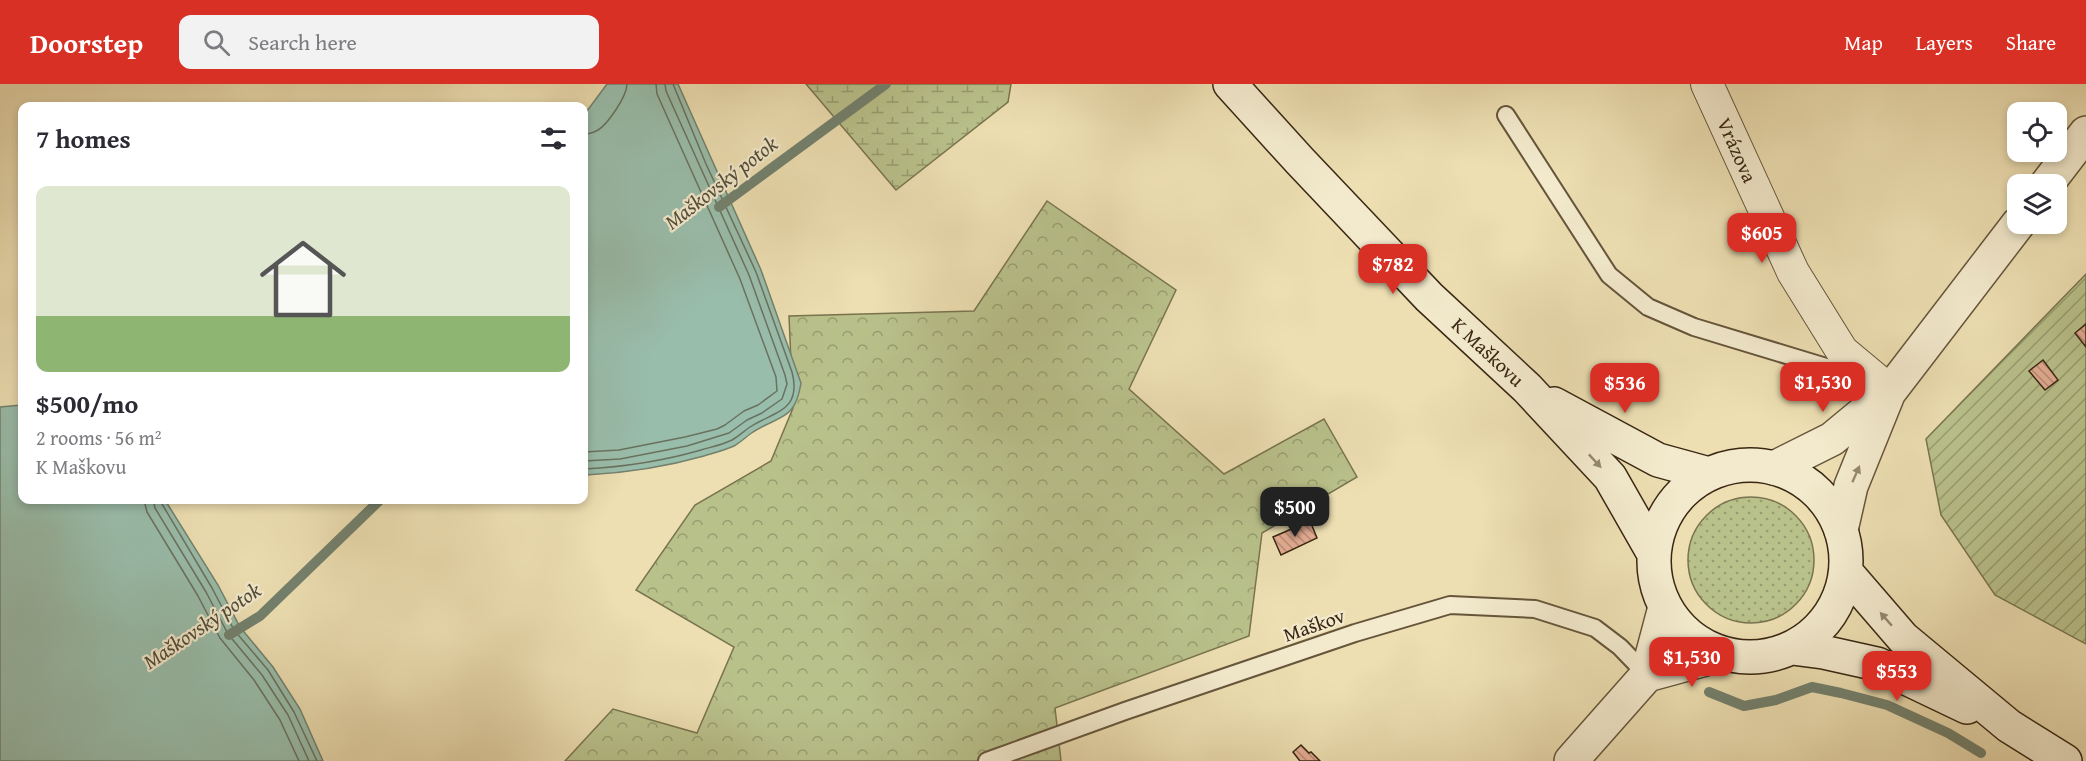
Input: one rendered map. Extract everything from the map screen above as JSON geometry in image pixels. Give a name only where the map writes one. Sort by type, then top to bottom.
[{"type":"main road","name":"K Maškovu","points":[[1230,84],[1429,297],[1527,388],[1610,477],[1654,554]]},
{"type":"main road","points":[[2055,174],[2086,133]]},
{"type":"main road","points":[[1774,468],[1832,439],[1890,391],[2010,234]]},
{"type":"main road","points":[[1527,388],[1658,460],[1709,474]]},
{"type":"main road","points":[[1841,530],[1851,486],[1890,391]]},
{"type":"main road","points":[[1752,465],[1774,468],[1803,481],[1826,503],[1841,530],[1846,551],[1846,572],[1837,603],[1818,630],[1792,648],[1770,656],[1747,658],[1724,654],[1701,644],[1680,628],[1665,607],[1656,581],[1654,554],[1660,529],[1672,506],[1688,488],[1709,474],[1730,467],[1752,465]]},
{"type":"main road","points":[[1846,572],[1903,638],[2009,726]]},
{"type":"main road","points":[[1571,761],[1647,675],[1665,607]]},
{"type":"main road","points":[[1792,648],[1823,652],[1877,664],[2009,726],[2065,761]]},
{"type":"main road","points":[[1647,675],[1724,654]]},
{"type":"street","name":"Vrázova","points":[[1707,84],[1793,272],[1842,351],[1890,391]]},
{"type":"lane","points":[[1506,115],[1608,275],[1648,307],[1694,327],[1826,367],[1890,391]]},
{"type":"lane","name":"Maškov","points":[[987,761],[1125,711],[1355,633],[1450,605],[1534,609],[1595,628],[1620,647],[1647,675]]},
{"type":"green space","points":[[806,84],[1011,84],[1008,102],[896,190]]},
{"type":"green space","points":[[1047,201],[1176,290],[1129,389],[1224,474],[1324,419],[1357,477],[1262,533],[1249,636],[1055,708],[1061,761],[565,761],[613,709],[697,733],[734,647],[636,590],[695,505],[771,461],[793,408],[789,316],[974,311]]},
{"type":"green space","points":[[2086,274],[2086,644],[1995,595],[1941,515],[1926,439]]},
{"type":"green space","points":[[1751,497],[1775,502],[1796,515],[1809,536],[1814,560],[1809,584],[1796,605],[1775,618],[1751,623],[1727,618],[1706,605],[1693,584],[1688,560],[1693,536],[1706,515],[1727,502]]},
{"type":"water","points":[[607,84],[678,84],[761,270],[801,383],[795,404],[790,411],[753,432],[734,446],[704,456],[660,466],[588,475],[588,110]]},
{"type":"water","points":[[18,405],[18,504],[167,504],[218,585],[240,627],[273,667],[300,709],[323,761],[0,761],[0,407]]},
{"type":"building","points":[[2086,324],[2086,347],[2075,333]]},
{"type":"building","points":[[2043,360],[2058,380],[2045,390],[2029,371]]},
{"type":"building","points":[[1310,521],[1317,538],[1281,555],[1273,537]]},
{"type":"building","points":[[1301,745],[1320,761],[1300,761],[1293,752]]},
{"type":"waterway","name":"Maškovský potok","points":[[719,207],[886,84]]},
{"type":"waterway","name":"Maškovský potok","points":[[229,635],[260,616],[376,504]]},
{"type":"waterway","points":[[1709,692],[1744,706],[1776,700],[1812,687],[1841,693],[1887,705],[1948,733],[1981,753]]}]
